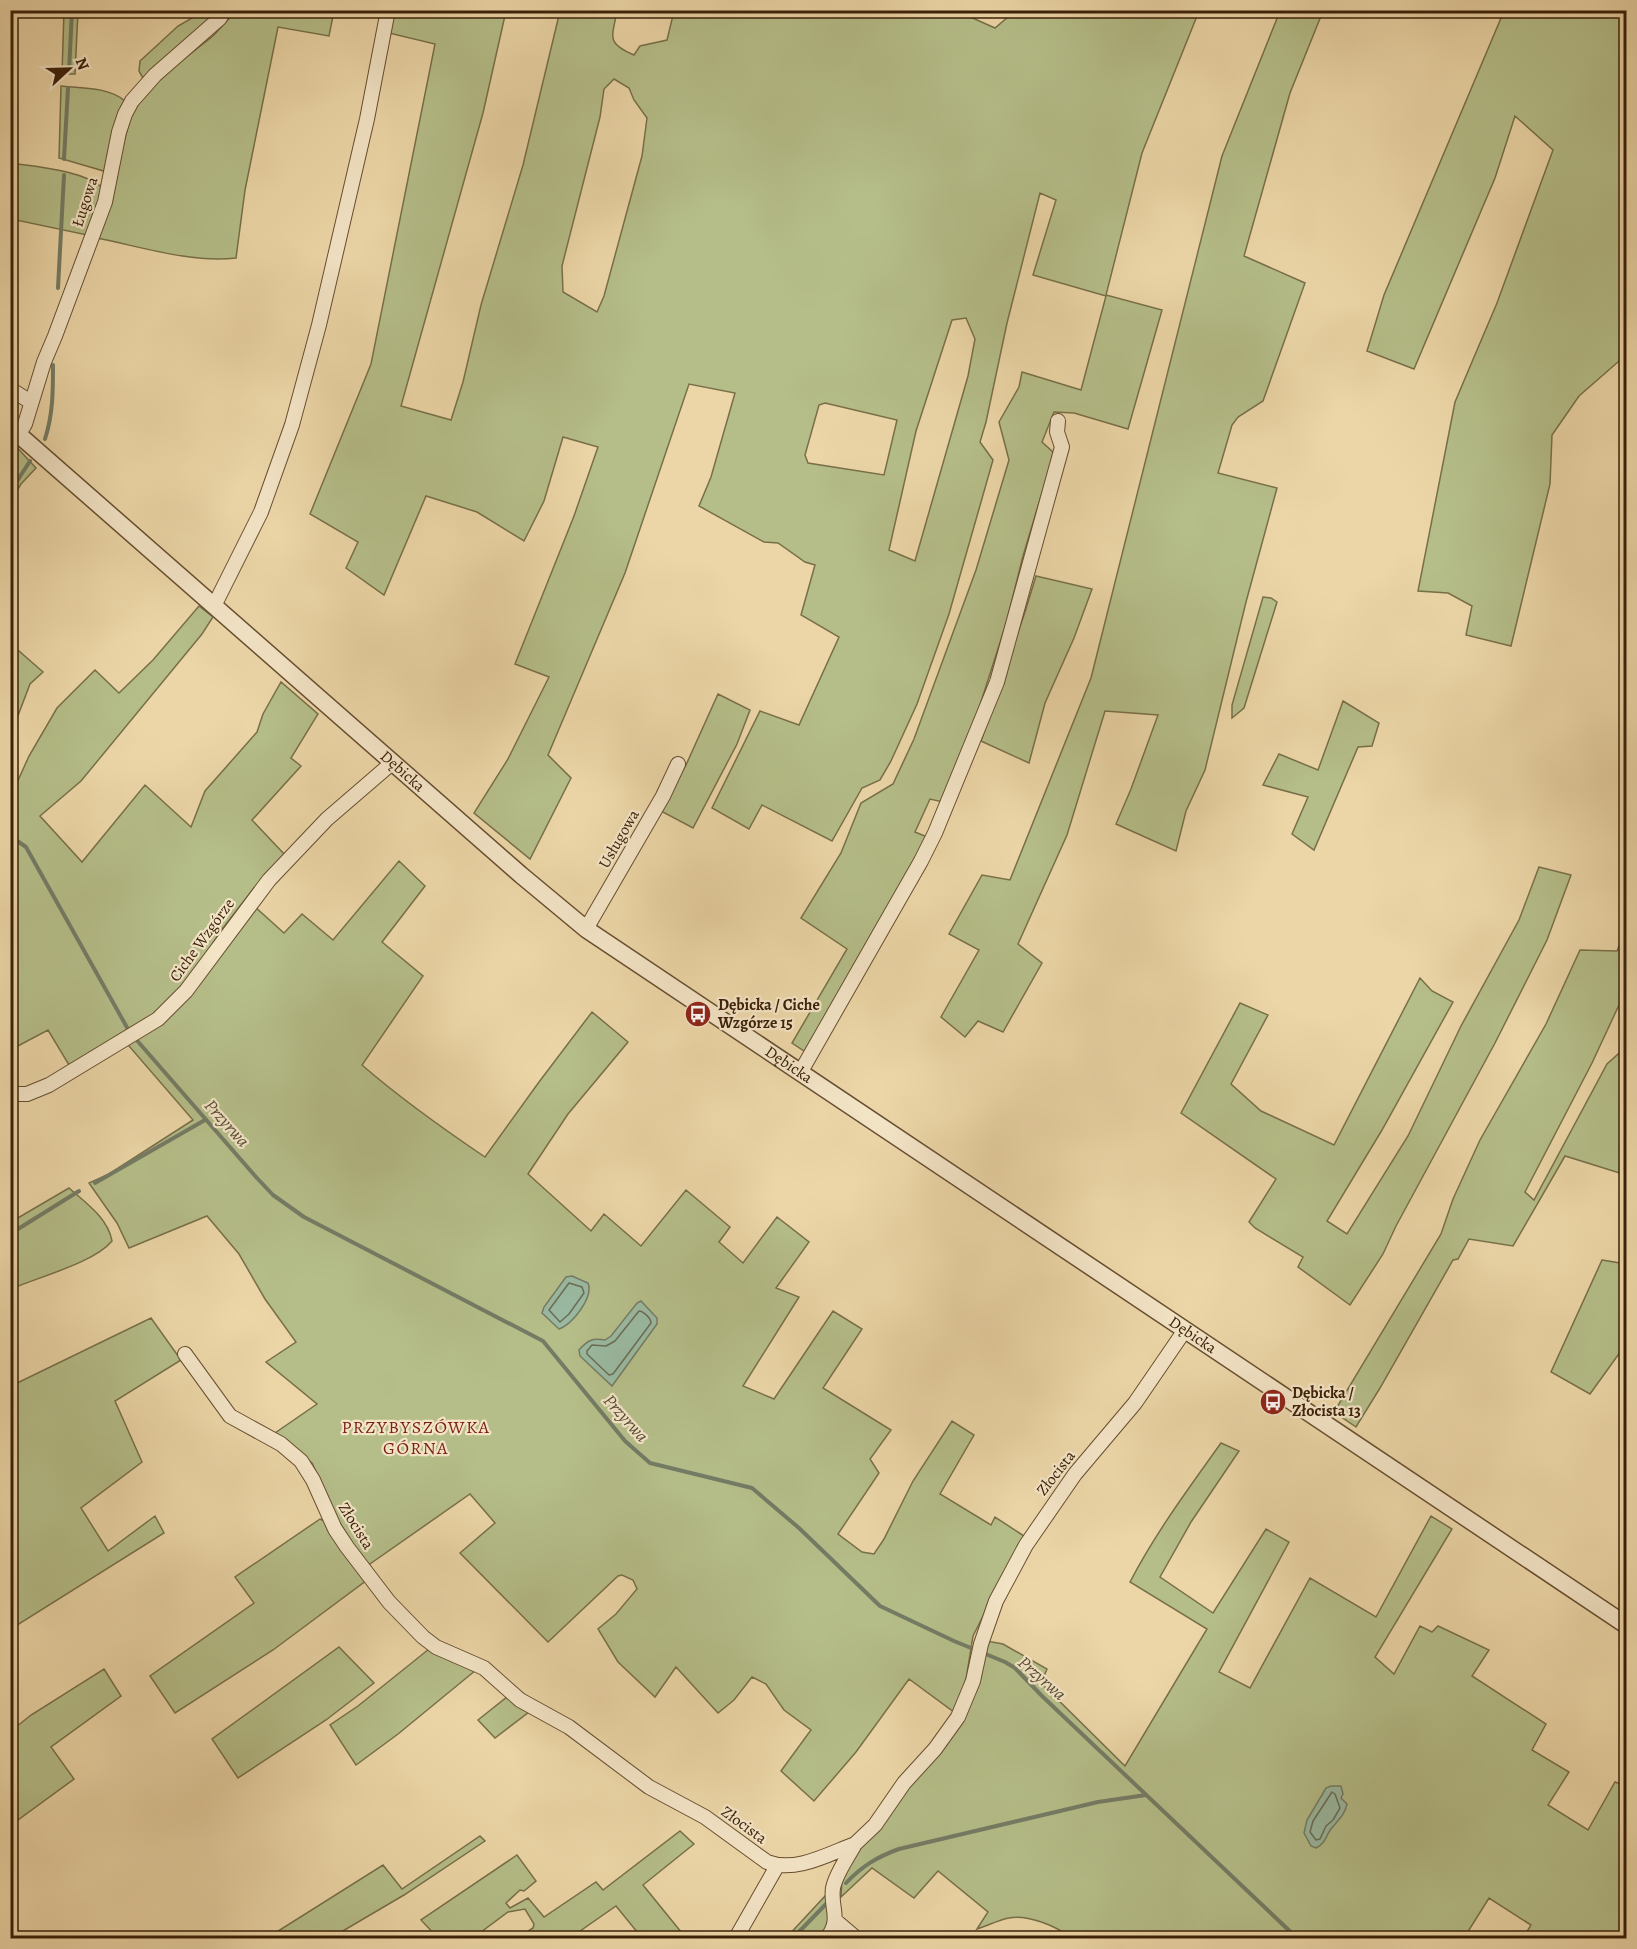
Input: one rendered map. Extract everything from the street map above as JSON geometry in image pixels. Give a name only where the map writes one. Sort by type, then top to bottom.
[{"type":"street","name":"Ługowa","points":[[15,431],[25,424],[44,362],[56,336],[105,202],[119,132],[125,114],[132,101],[150,80],[219,19],[225,10]]},
{"type":"street","points":[[214,606],[261,512],[292,425],[344,222],[388,10]]},
{"type":"street","points":[[10,389],[31,402]]},
{"type":"street","points":[[800,1073],[921,861],[935,833],[997,682],[1062,447],[1057,432],[1058,421]]},
{"type":"street","name":"Dębicka","points":[[15,431],[392,763],[586,929],[1626,1625]]},
{"type":"street","name":"Ciche Wzgórze","points":[[10,1094],[27,1094],[49,1085],[158,1019],[178,1000],[252,901],[297,850],[344,804],[392,763]]},
{"type":"street","name":"Usługowa","points":[[586,929],[663,795],[678,764]]},
{"type":"street","name":"Złocista","points":[[185,1354],[230,1416],[281,1444],[301,1461],[313,1480],[335,1529],[389,1602],[423,1637],[436,1647],[484,1668],[520,1700],[569,1727],[649,1787],[705,1817],[767,1862],[777,1866],[790,1866],[855,1844],[875,1825],[904,1783],[935,1749],[958,1717],[969,1690],[996,1601],[1026,1545],[1075,1474],[1135,1403],[1185,1330]]},
{"type":"street","points":[[827,1938],[836,1921],[833,1888],[855,1844]]},
{"type":"street","points":[[736,1938],[777,1866]]},
{"type":"street","points":[[836,1921],[856,1938]]},
{"type":"shaded area","points":[[64,11],[78,11],[75,74],[62,74]]},
{"type":"shaded area","points":[[204,11],[218,11],[188,41],[143,78],[139,71],[140,61],[178,26]]},
{"type":"shaded area","points":[[236,11],[334,11],[329,36],[278,27],[245,190],[236,258],[184,256],[97,238],[133,109],[153,83],[213,36]]},
{"type":"shaded area","points":[[393,11],[506,11],[483,113],[401,406],[451,420],[463,382],[481,305],[523,165],[560,11],[617,11],[613,39],[619,47],[634,55],[640,46],[667,40],[674,11],[957,11],[995,28],[1015,11],[1199,11],[1142,153],[1106,295],[1162,310],[1128,429],[1074,413],[1054,412],[1042,442],[1054,453],[1023,556],[1006,624],[970,736],[943,802],[930,799],[915,832],[925,836],[927,843],[807,1053],[792,1043],[847,949],[801,918],[841,853],[861,803],[893,784],[914,739],[976,570],[1009,460],[999,422],[1019,387],[1022,372],[1081,390],[1106,296],[1033,275],[1056,200],[1040,193],[980,442],[993,460],[949,614],[917,704],[891,761],[880,780],[862,788],[832,841],[762,805],[749,829],[712,808],[760,711],[799,725],[839,637],[801,615],[815,565],[805,562],[778,543],[764,542],[699,506],[711,477],[735,393],[689,384],[625,573],[548,755],[571,778],[530,859],[474,813],[508,759],[549,677],[515,664],[574,516],[598,447],[563,437],[544,501],[524,541],[477,512],[426,496],[384,595],[346,568],[358,542],[310,514],[371,364],[435,44],[389,33]],"holes":[[[614,79],[629,88],[634,100],[647,118],[642,156],[604,296],[597,312],[563,292],[562,266],[600,117],[604,89]],[[966,318],[975,339],[968,376],[915,561],[889,550],[916,431],[952,320]],[[825,403],[897,420],[884,475],[808,463],[805,455],[819,405]]]},
{"type":"shaded area","points":[[1280,11],[1323,11],[1290,93],[1244,256],[1305,283],[1263,401],[1238,417],[1232,425],[1218,473],[1277,488],[1246,602],[1205,770],[1186,811],[1176,851],[1116,824],[1158,715],[1105,711],[1067,835],[1018,944],[1042,963],[1003,1032],[978,1021],[965,1037],[941,1017],[979,950],[949,934],[982,875],[1010,880],[1091,678],[1222,156]]},
{"type":"shaded area","points":[[1504,11],[1626,11],[1626,355],[1579,396],[1552,435],[1550,484],[1511,646],[1466,635],[1472,606],[1448,593],[1418,591],[1455,402],[1497,303],[1553,150],[1515,116],[1495,178],[1414,369],[1367,351],[1384,295]]},
{"type":"shaded area","points":[[61,86],[103,91],[125,101],[107,172],[59,158]]},
{"type":"shaded area","points":[[10,163],[71,173],[103,188],[87,235],[11,219]]},
{"type":"shaded area","points":[[11,441],[36,468],[21,484],[11,500]]},
{"type":"shaded area","points":[[1036,576],[1092,589],[1074,638],[1045,703],[1029,763],[981,741]]},
{"type":"shaded area","points":[[1263,597],[1277,602],[1244,708],[1232,718],[1232,705]]},
{"type":"shaded area","points":[[199,606],[213,617],[202,634],[81,781],[40,816],[82,862],[145,785],[191,827],[205,791],[257,732],[263,714],[281,682],[318,714],[291,758],[301,766],[252,820],[286,856],[254,888],[223,928],[183,988],[162,1010],[69,1065],[48,1030],[16,1047],[11,1040],[11,796],[29,756],[57,708],[95,670],[119,693],[153,660]]},
{"type":"shaded area","points":[[11,644],[43,672],[30,684],[11,734]]},
{"type":"shaded area","points":[[718,694],[750,710],[737,744],[693,828],[659,810],[686,765]]},
{"type":"shaded area","points":[[1343,701],[1379,723],[1372,746],[1358,747],[1314,850],[1292,834],[1308,797],[1263,785],[1279,754],[1318,770]]},
{"type":"shaded area","points":[[399,861],[425,886],[382,942],[423,976],[362,1065],[422,1113],[485,1157],[592,1012],[628,1042],[568,1114],[528,1174],[591,1231],[604,1214],[641,1246],[686,1190],[730,1227],[719,1242],[743,1263],[777,1217],[809,1242],[776,1288],[799,1297],[743,1386],[774,1399],[833,1311],[862,1329],[823,1388],[891,1430],[870,1459],[879,1473],[838,1534],[862,1552],[874,1554],[913,1481],[952,1421],[974,1435],[940,1494],[991,1525],[995,1517],[1024,1536],[973,1636],[964,1692],[954,1712],[909,1679],[856,1752],[814,1801],[781,1771],[811,1730],[784,1710],[766,1684],[752,1677],[734,1700],[718,1713],[676,1667],[655,1697],[618,1662],[598,1629],[616,1614],[637,1589],[633,1580],[622,1575],[618,1576],[548,1642],[460,1553],[495,1523],[470,1494],[367,1566],[338,1520],[312,1463],[275,1433],[317,1404],[266,1362],[296,1342],[265,1299],[239,1254],[207,1216],[129,1248],[117,1223],[89,1183],[109,1174],[193,1120],[129,1046],[129,1042],[140,1036],[254,906],[284,933],[302,914],[333,940]]},
{"type":"shaded area","points":[[1539,867],[1571,875],[1547,940],[1383,1254],[1350,1305],[1298,1267],[1303,1257],[1249,1222],[1276,1179],[1181,1113],[1240,1003],[1268,1015],[1231,1084],[1261,1111],[1334,1145],[1420,978],[1432,991],[1453,1002],[1382,1130],[1327,1221],[1347,1234],[1408,1136],[1461,1026],[1519,920]]},
{"type":"shaded area","points":[[1626,929],[1626,990],[1592,1063],[1525,1192],[1534,1200],[1607,1064],[1626,1047],[1626,1175],[1565,1156],[1513,1246],[1469,1239],[1458,1259],[1453,1260],[1356,1427],[1334,1412],[1441,1234],[1453,1199],[1480,1140],[1546,1024],[1580,950],[1617,951]]},
{"type":"shaded area","points":[[69,1188],[101,1218],[112,1241],[104,1249],[79,1263],[11,1289],[11,1222]]},
{"type":"shaded area","points":[[1602,1260],[1626,1264],[1626,1344],[1590,1394],[1551,1372]]},
{"type":"shaded area","points":[[151,1318],[181,1360],[115,1401],[142,1462],[81,1508],[108,1551],[155,1516],[164,1533],[11,1629],[11,1386]]},
{"type":"shaded area","points":[[1221,1443],[1239,1451],[1191,1522],[1160,1577],[1213,1613],[1266,1529],[1289,1542],[1219,1672],[1250,1688],[1310,1578],[1376,1617],[1431,1516],[1452,1529],[1375,1657],[1394,1674],[1420,1626],[1432,1632],[1438,1626],[1489,1650],[1472,1676],[1546,1724],[1532,1750],[1569,1772],[1548,1805],[1588,1830],[1615,1782],[1626,1786],[1626,1938],[1523,1938],[1531,1925],[1489,1898],[1464,1938],[1070,1938],[1050,1925],[1033,1919],[1016,1917],[977,1929],[988,1912],[938,1871],[914,1898],[872,1868],[841,1897],[842,1878],[859,1848],[897,1798],[943,1747],[987,1641],[1003,1644],[1047,1669],[1041,1683],[1125,1766],[1207,1629],[1130,1582],[1162,1528]]},
{"type":"shaded area","points":[[320,1519],[324,1521],[367,1580],[273,1650],[175,1713],[150,1676],[254,1603],[235,1577]]},
{"type":"shaded area","points":[[339,1647],[374,1683],[326,1720],[238,1778],[212,1739]]},
{"type":"shaded area","points":[[429,1649],[476,1670],[356,1765],[330,1725],[358,1706]]},
{"type":"shaded area","points":[[104,1669],[121,1696],[51,1747],[74,1779],[11,1825],[11,1731],[31,1715]]},
{"type":"shaded area","points":[[507,1697],[529,1712],[495,1738],[478,1720]]},
{"type":"shaded area","points":[[680,1831],[694,1844],[643,1885],[686,1938],[642,1938],[616,1906],[570,1938],[517,1938],[533,1928],[534,1924],[525,1909],[508,1912],[473,1938],[438,1938],[421,1920],[517,1855],[536,1881],[524,1891],[520,1890],[506,1903],[510,1908],[528,1898],[544,1917],[596,1882],[603,1890]]},
{"type":"shaded area","points":[[480,1836],[485,1841],[404,1895],[331,1938],[267,1938],[383,1865],[402,1889]]},
{"type":"shaded area","points":[[827,1894],[829,1918],[820,1938],[786,1938]]},
{"type":"water","points":[[572,1276],[588,1283],[588,1296],[581,1310],[570,1322],[559,1329],[542,1313],[566,1277]]},
{"type":"water","points":[[641,1301],[657,1318],[657,1324],[612,1386],[580,1356],[579,1350],[590,1340],[605,1340],[611,1336]]},
{"type":"water","points":[[1341,1786],[1343,1794],[1341,1798],[1347,1804],[1343,1815],[1324,1842],[1316,1848],[1311,1846],[1304,1833],[1307,1820],[1326,1788]]},
{"type":"waterway","points":[[69,72],[72,10]]},
{"type":"waterway","points":[[64,159],[68,88]]},
{"type":"waterway","points":[[58,288],[64,175]]},
{"type":"waterway","points":[[45,439],[53,394],[53,365]]},
{"type":"waterway","points":[[10,492],[30,461]]},
{"type":"waterway","name":"Przyrwa","points":[[10,836],[26,847],[129,1031]]},
{"type":"waterway","name":"Przyrwa","points":[[134,1037],[273,1195],[304,1217],[543,1341],[625,1441],[650,1463],[752,1488],[799,1528],[880,1606],[1015,1668],[1297,1938]]},
{"type":"waterway","points":[[95,1183],[205,1120]]},
{"type":"waterway","points":[[10,1234],[79,1191]]},
{"type":"waterway","points":[[846,1883],[870,1863],[899,1849],[1098,1802],[1146,1795]]},
{"type":"waterway","points":[[793,1938],[826,1904]]},
{"type":"place","name":"Dębicka / Ciche Wzgórze 15","points":[[698,1014]]},
{"type":"place","name":"Dębicka / Złocista 13","points":[[1273,1402]]},
{"type":"district","name":"PRZYBYSZÓWKA GÓRNA","points":[[416,1437]]}]
